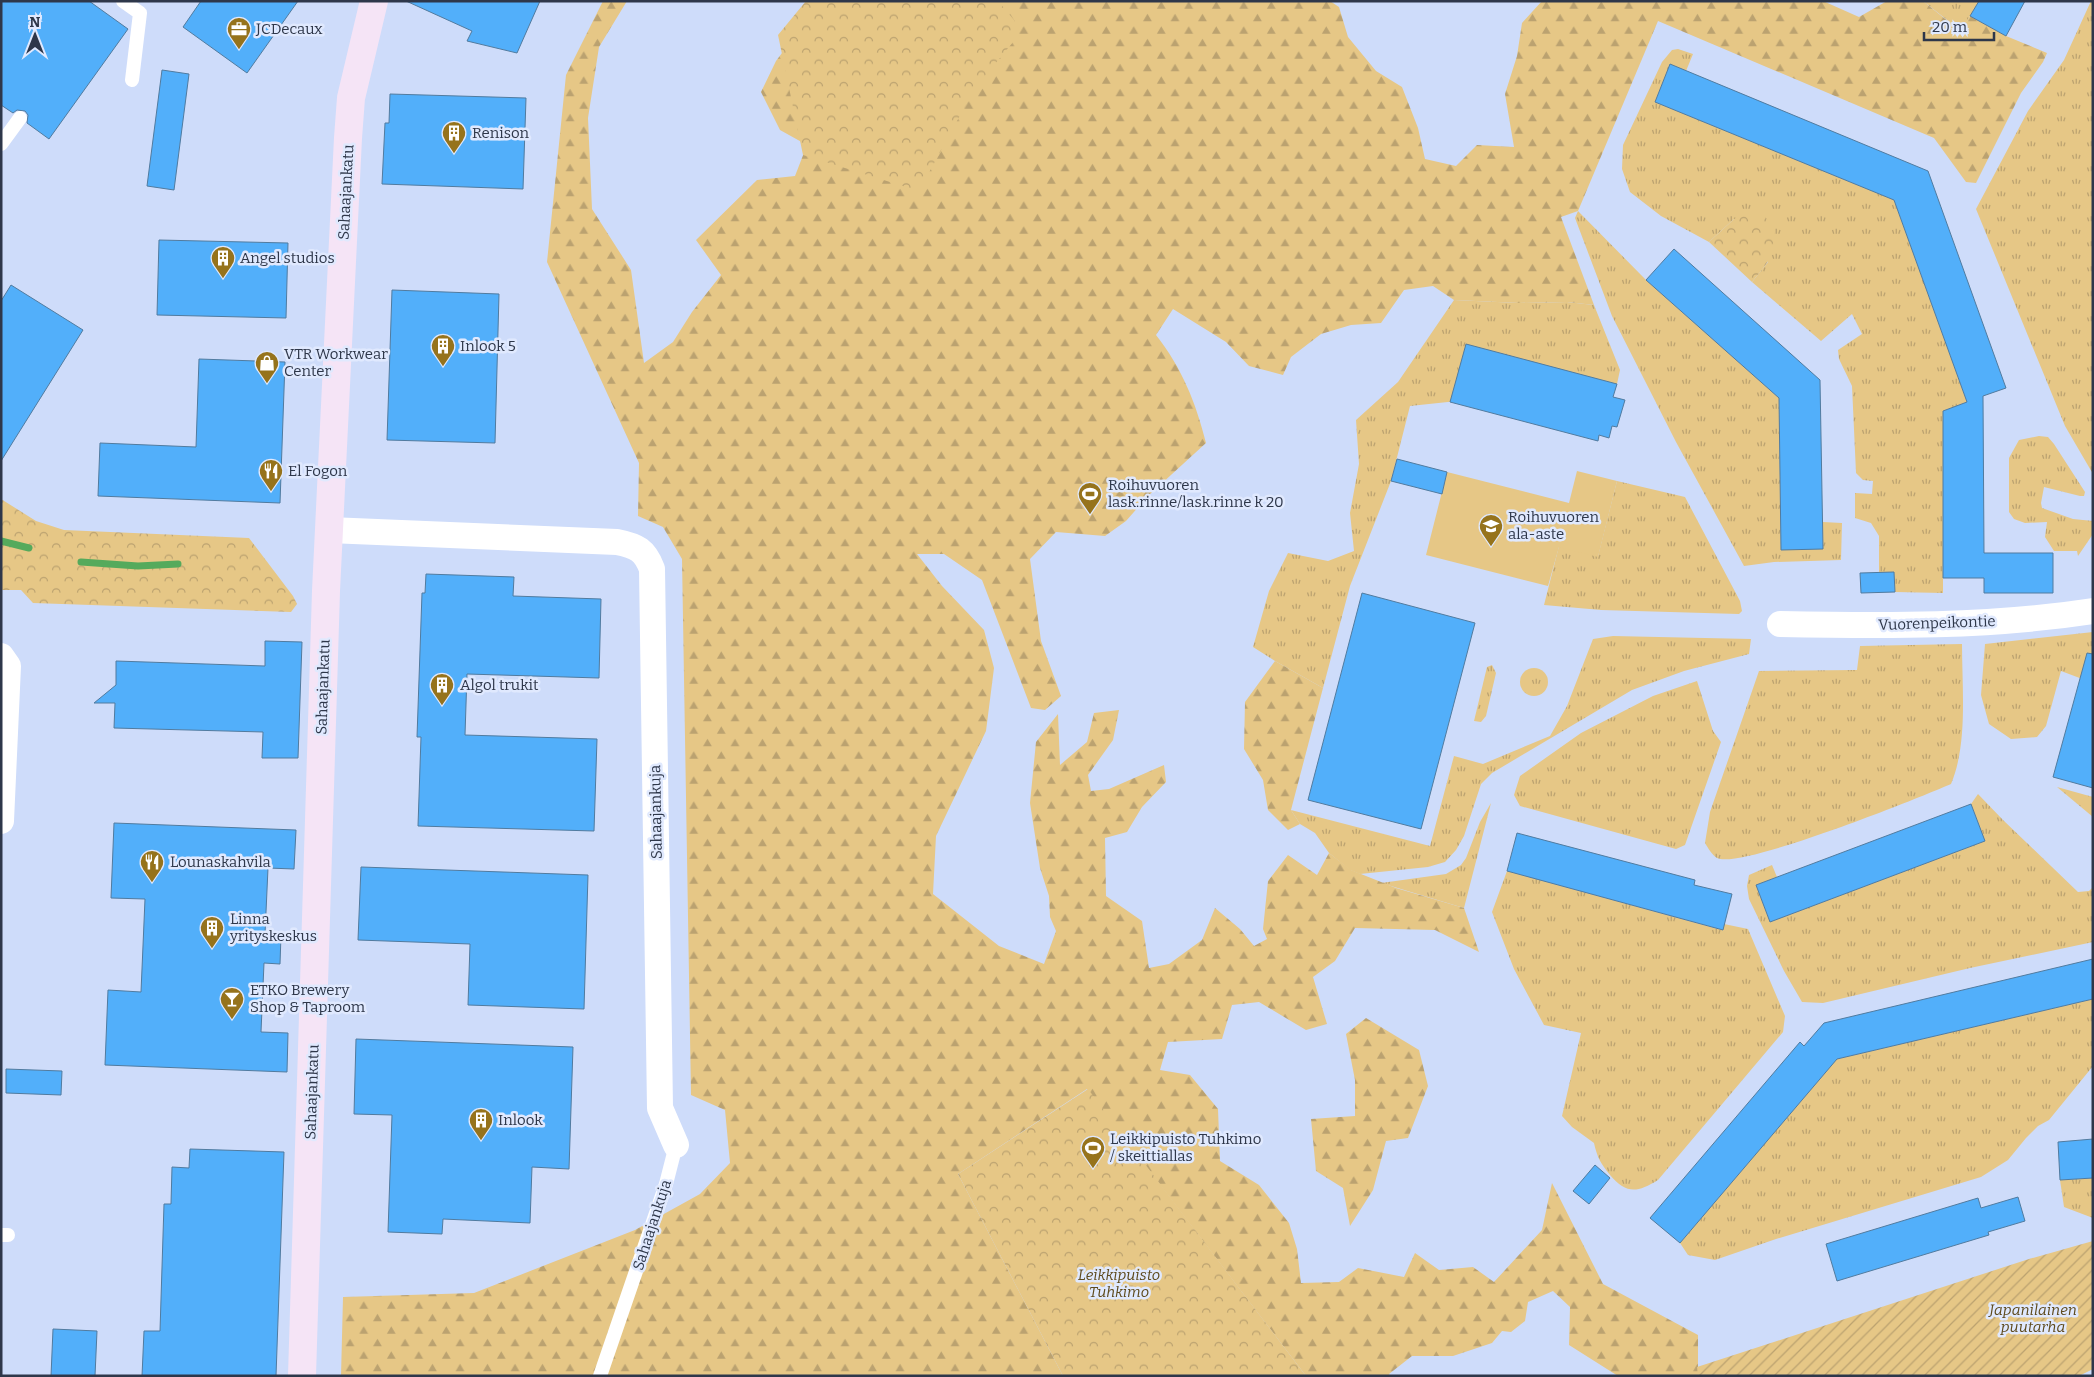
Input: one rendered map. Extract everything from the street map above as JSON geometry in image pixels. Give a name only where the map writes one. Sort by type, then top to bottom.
[{"type":"main road","name":"Sahaajankatu","points":[[302,1376],[313,1051],[315,899],[329,530],[351,98],[374,1]]},
{"type":"street","name":"Sahaajankuja","points":[[329,530],[617,542],[631,545],[648,556],[652,569],[660,1108],[676,1145]]},
{"type":"street","name":"Vuorenpeikontie","points":[[1780,624],[1916,626],[2028,619],[2093,611]]},
{"type":"street","points":[[1,656],[8,666],[1,821]]},
{"type":"lane","points":[[123,1],[140,13],[132,80]]},
{"type":"lane","points":[[1,144],[20,118]]},
{"type":"lane","name":"Sahaajankuja","points":[[600,1376],[666,1184],[676,1145]]},
{"type":"green space","points":[[603,1],[627,1],[599,47],[588,118],[592,209],[631,270],[644,363],[673,342],[692,312],[721,275],[696,240],[757,180],[795,176],[807,145],[780,130],[761,92],[776,61],[821,1],[1330,1],[1339,7],[1348,37],[1376,71],[1402,87],[1418,128],[1425,159],[1456,166],[1477,145],[1514,147],[1505,94],[1517,56],[1522,23],[1542,1],[1823,1],[1859,17],[1887,1],[1923,1],[1960,31],[1970,16],[2006,36],[2047,53],[2043,62],[2021,93],[1976,183],[1966,182],[1934,138],[1658,21],[1578,211],[1561,217],[1594,305],[1567,302],[1519,303],[1454,300],[1433,286],[1404,290],[1381,323],[1351,325],[1321,334],[1291,357],[1283,375],[1249,366],[1226,342],[1173,309],[1156,335],[1181,373],[1198,414],[1206,443],[1148,496],[1126,521],[1105,536],[1056,532],[1030,559],[1041,641],[1061,696],[1045,710],[1031,708],[982,580],[944,554],[917,554],[942,586],[984,630],[994,668],[986,731],[936,836],[933,894],[999,946],[1044,964],[1056,931],[1050,917],[1049,896],[1040,868],[1030,803],[1036,742],[1058,714],[1060,765],[1087,742],[1094,713],[1119,710],[1113,740],[1088,775],[1091,791],[1109,789],[1164,765],[1166,782],[1142,807],[1127,832],[1105,838],[1106,896],[1142,921],[1149,968],[1169,964],[1202,940],[1215,908],[1240,929],[1254,946],[1267,939],[1263,929],[1268,881],[1288,855],[1317,875],[1329,853],[1351,870],[1396,888],[1464,908],[1479,952],[1435,930],[1355,928],[1335,961],[1313,977],[1327,1024],[1306,1030],[1259,1002],[1232,1005],[1222,1039],[1168,1042],[1160,1070],[1190,1075],[1218,1109],[1220,1161],[1259,1185],[1289,1223],[1297,1249],[1301,1283],[1339,1282],[1358,1268],[1404,1277],[1415,1253],[1439,1270],[1473,1267],[1494,1282],[1542,1230],[1552,1183],[1603,1284],[1698,1335],[1698,1376],[1618,1376],[1569,1345],[1570,1307],[1553,1291],[1528,1302],[1525,1321],[1511,1332],[1502,1331],[1492,1343],[1453,1356],[1412,1356],[1389,1374],[1390,1376],[1306,1376],[1087,1089],[958,1174],[1063,1376],[341,1376],[343,1297],[474,1293],[635,1230],[700,1194],[730,1163],[725,1110],[691,1095],[682,559],[663,527],[638,516],[639,463],[547,262],[566,75]]},
{"type":"green space","points":[[806,1],[998,1],[1014,20],[1014,41],[975,88],[919,191],[803,155],[778,35]]},
{"type":"green space","points":[[1923,1],[1979,1],[1961,31]]},
{"type":"green space","points":[[2091,1],[2093,1],[2093,474],[2065,426],[1976,209],[2028,111],[2064,60]]},
{"type":"green space","points":[[1678,49],[1693,54],[1686,71],[1670,65],[1655,102],[1894,200],[1967,402],[1943,411],[1943,593],[1895,592],[1894,572],[1879,572],[1879,536],[1871,523],[1855,518],[1855,493],[1872,494],[1873,481],[1863,480],[1856,473],[1852,386],[1839,359],[1838,350],[1862,334],[1852,314],[1821,341],[1752,282],[1768,262],[1734,219],[1709,242],[1661,216],[1630,192],[1622,169],[1623,145],[1662,62],[1672,50]]},
{"type":"green space","points":[[1578,211],[1646,280],[1779,398],[1781,549],[1823,549],[1823,522],[1842,523],[1841,560],[1774,562],[1744,566],[1676,442],[1612,316],[1575,218]]},
{"type":"green space","points":[[1749,213],[1764,216],[1774,226],[1775,236],[1770,257],[1752,282],[1709,242],[1734,219]]},
{"type":"green space","points":[[1454,300],[1519,303],[1567,302],[1594,305],[1620,370],[1617,384],[1410,406],[1391,481],[1350,586],[1323,688],[1253,647],[1269,591],[1288,553],[1328,561],[1354,551],[1350,513],[1359,464],[1356,420],[1398,382]]},
{"type":"green space","points":[[2039,436],[2048,437],[2054,444],[2085,492],[2084,496],[2080,496],[2044,487],[2041,503],[2042,508],[2073,519],[2093,521],[2093,534],[2078,556],[2077,551],[2054,551],[2045,537],[2047,522],[2025,523],[2014,519],[2009,512],[2009,458],[2019,440]]},
{"type":"green space","points":[[1577,471],[1617,481],[1598,557],[1559,547],[1548,586],[1426,555],[1447,472],[1569,503]]},
{"type":"green space","points":[[1617,481],[1685,497],[1740,601],[1742,611],[1739,614],[1601,610],[1544,605],[1559,546],[1598,556]]},
{"type":"green space","points":[[1,499],[36,521],[64,530],[249,538],[297,604],[291,612],[33,603],[21,590],[1,590]]},
{"type":"green space","points":[[2093,632],[2093,683],[2061,671],[2046,726],[2037,737],[2011,739],[1989,724],[1981,695],[1985,644]]},
{"type":"green space","points":[[1613,636],[1751,639],[1749,654],[1684,671],[1632,690],[1492,773],[1481,784],[1464,836],[1456,850],[1445,862],[1428,867],[1360,874],[1350,870],[1329,853],[1315,833],[1300,824],[1291,810],[1430,846],[1454,756],[1483,764],[1550,736],[1567,706],[1593,639]]},
{"type":"green space","points":[[1962,644],[1962,734],[1960,751],[1951,784],[1793,844],[1732,859],[1717,858],[1712,853],[1705,843],[1710,812],[1759,671],[1857,670],[1860,646]]},
{"type":"green space","points":[[1275,661],[1323,688],[1291,810],[1300,824],[1288,830],[1268,810],[1263,780],[1244,749],[1245,702]]},
{"type":"green space","points":[[1492,665],[1496,673],[1486,716],[1481,722],[1474,721],[1487,667]]},
{"type":"green space","points":[[1534,668],[1544,672],[1548,682],[1544,692],[1534,696],[1524,692],[1520,682],[1524,672]]},
{"type":"green space","points":[[1697,681],[1713,731],[1721,742],[1685,845],[1676,849],[1520,806],[1514,795],[1520,776],[1581,733],[1653,696]]},
{"type":"green space","points":[[2057,787],[2093,797],[2093,817]]},
{"type":"green space","points":[[1978,794],[2078,892],[2089,891],[2093,887],[2093,942],[1970,968],[1823,1003],[1802,1002],[1784,971],[1749,899],[1747,886],[1749,875],[1772,865],[1777,877],[1756,885],[1770,922],[1985,841],[1971,804]]},
{"type":"green space","points":[[1491,803],[1464,908],[1381,883],[1446,874],[1461,865],[1466,858],[1480,822]]},
{"type":"green space","points":[[1507,871],[1722,930],[1724,924],[1748,929],[1785,1016],[1783,1032],[1658,1180],[1644,1187],[1632,1190],[1621,1186],[1602,1164],[1594,1143],[1572,1127],[1562,1116],[1581,1033],[1544,1025],[1514,969],[1492,912]]},
{"type":"green space","points":[[2093,999],[2093,1066],[2049,1120],[2038,1126],[2008,1160],[1981,1177],[1776,1239],[1715,1260],[1688,1255],[1680,1243],[1829,1068],[1833,1060]]},
{"type":"green space","points":[[1366,1018],[1419,1050],[1428,1086],[1408,1138],[1386,1141],[1373,1190],[1350,1226],[1343,1188],[1316,1171],[1311,1119],[1355,1116],[1355,1080],[1346,1034]]},
{"type":"green space","name":"Leikkipuisto Tuhkimo","points":[[1088,1089],[1306,1376],[1063,1376],[958,1174]]},
{"type":"green space","points":[[2093,1178],[2093,1218],[2064,1207],[2060,1180]]},
{"type":"green space","name":"Japanilainen puutarha","points":[[2093,1241],[2093,1369],[2079,1376],[1698,1376],[1697,1367],[2029,1259]]},
{"type":"building","points":[[1,1],[89,1],[128,29],[49,139],[27,123],[28,115],[25,111],[17,110],[13,113],[1,105]]},
{"type":"building","name":"JCDecaux","points":[[201,1],[298,1],[247,73],[183,27]]},
{"type":"building","points":[[406,1],[540,1],[517,53],[467,41],[472,31]]},
{"type":"building","points":[[1979,1],[2025,1],[2006,36],[1970,16]]},
{"type":"building","points":[[1670,64],[1928,171],[2006,388],[1983,396],[1984,553],[2053,553],[2053,593],[1984,593],[1984,578],[1943,578],[1943,411],[1967,402],[1894,200],[1655,102]]},
{"type":"building","points":[[162,70],[189,74],[174,190],[147,186]]},
{"type":"building","name":"Renison","points":[[390,94],[526,98],[523,189],[382,184],[385,123],[389,123]]},
{"type":"building","name":"Angel studios","points":[[159,240],[288,243],[286,318],[157,315]]},
{"type":"building","points":[[1674,249],[1820,380],[1823,549],[1781,550],[1779,398],[1646,280]]},
{"type":"building","points":[[11,285],[83,330],[1,461],[1,301]]},
{"type":"building","name":"Inlook 5","points":[[392,290],[499,294],[495,443],[387,440]]},
{"type":"building","points":[[1466,344],[1617,384],[1613,397],[1625,400],[1617,427],[1612,426],[1609,438],[1599,435],[1598,441],[1450,402]]},
{"type":"building","points":[[199,359],[285,362],[280,503],[98,496],[100,443],[196,447]]},
{"type":"building","points":[[1397,459],[1447,472],[1442,494],[1391,481]]},
{"type":"building","points":[[1894,572],[1895,592],[1861,593],[1860,573]]},
{"type":"building","name":"Algol trukit","points":[[426,574],[514,577],[513,596],[601,599],[599,678],[467,674],[465,735],[597,739],[594,831],[418,826],[421,737],[417,737],[422,593],[425,593]]},
{"type":"building","points":[[1362,593],[1475,623],[1421,829],[1308,800]]},
{"type":"building","points":[[265,641],[302,642],[298,758],[262,758],[263,732],[114,728],[115,703],[94,703],[116,685],[116,661],[265,666]]},
{"type":"building","points":[[2087,653],[2093,654],[2093,788],[2053,777]]},
{"type":"building","points":[[1971,804],[1985,841],[1770,922],[1756,885]]},
{"type":"building","name":"Linna yrityskeskus","points":[[114,823],[296,830],[294,869],[268,868],[265,934],[281,935],[280,964],[264,963],[261,1032],[288,1033],[287,1072],[105,1065],[108,990],[141,992],[145,899],[111,898]]},
{"type":"building","points":[[1517,833],[1695,880],[1694,885],[1732,894],[1723,930],[1507,871]]},
{"type":"building","points":[[361,867],[588,875],[584,1009],[468,1005],[470,944],[358,940]]},
{"type":"building","points":[[2093,959],[2093,999],[1837,1059],[1680,1243],[1650,1218],[1800,1042],[1804,1046],[1824,1023]]},
{"type":"building","name":"Inlook","points":[[356,1039],[573,1047],[569,1169],[532,1167],[530,1223],[443,1219],[442,1234],[388,1232],[392,1115],[354,1114]]},
{"type":"building","points":[[6,1069],[62,1071],[61,1095],[6,1093]]},
{"type":"building","points":[[2093,1139],[2093,1178],[2060,1180],[2058,1142]]},
{"type":"building","points":[[190,1149],[284,1152],[276,1376],[142,1376],[144,1331],[160,1331],[164,1204],[171,1204],[172,1167],[189,1168]]},
{"type":"building","points":[[1595,1165],[1610,1178],[1589,1204],[1573,1191]]},
{"type":"building","points":[[2018,1197],[2025,1221],[1988,1232],[1989,1235],[1837,1281],[1826,1244],[1978,1198],[1981,1208]]},
{"type":"building","points":[[53,1329],[97,1331],[95,1376],[51,1376]]},
{"type":"waterway","points":[[1,541],[29,548]]},
{"type":"waterway","points":[[81,562],[138,566],[178,564]]},
{"type":"place","name":"JCDecaux","points":[[239,50]]},
{"type":"place","name":"Renison","points":[[454,154]]},
{"type":"place","name":"Angel studios","points":[[223,279]]},
{"type":"place","name":"Inlook 5","points":[[443,367]]},
{"type":"place","name":"VTR Workwear Center","points":[[267,384]]},
{"type":"place","name":"El Fogon","points":[[271,492]]},
{"type":"place","name":"Roihuvuoren lask.rinne/lask.rinne k 20","points":[[1090,515]]},
{"type":"place","name":"Roihuvuoren ala-aste","points":[[1491,547]]},
{"type":"place","name":"Algol trukit","points":[[442,706]]},
{"type":"place","name":"Lounaskahvila","points":[[152,883]]},
{"type":"place","name":"Linna yrityskeskus","points":[[212,949]]},
{"type":"place","name":"ETKO Brewery Shop & Taproom","points":[[232,1020]]},
{"type":"place","name":"Inlook","points":[[481,1141]]},
{"type":"place","name":"Leikkipuisto Tuhkimo / skeittiallas","points":[[1093,1169]]}]
